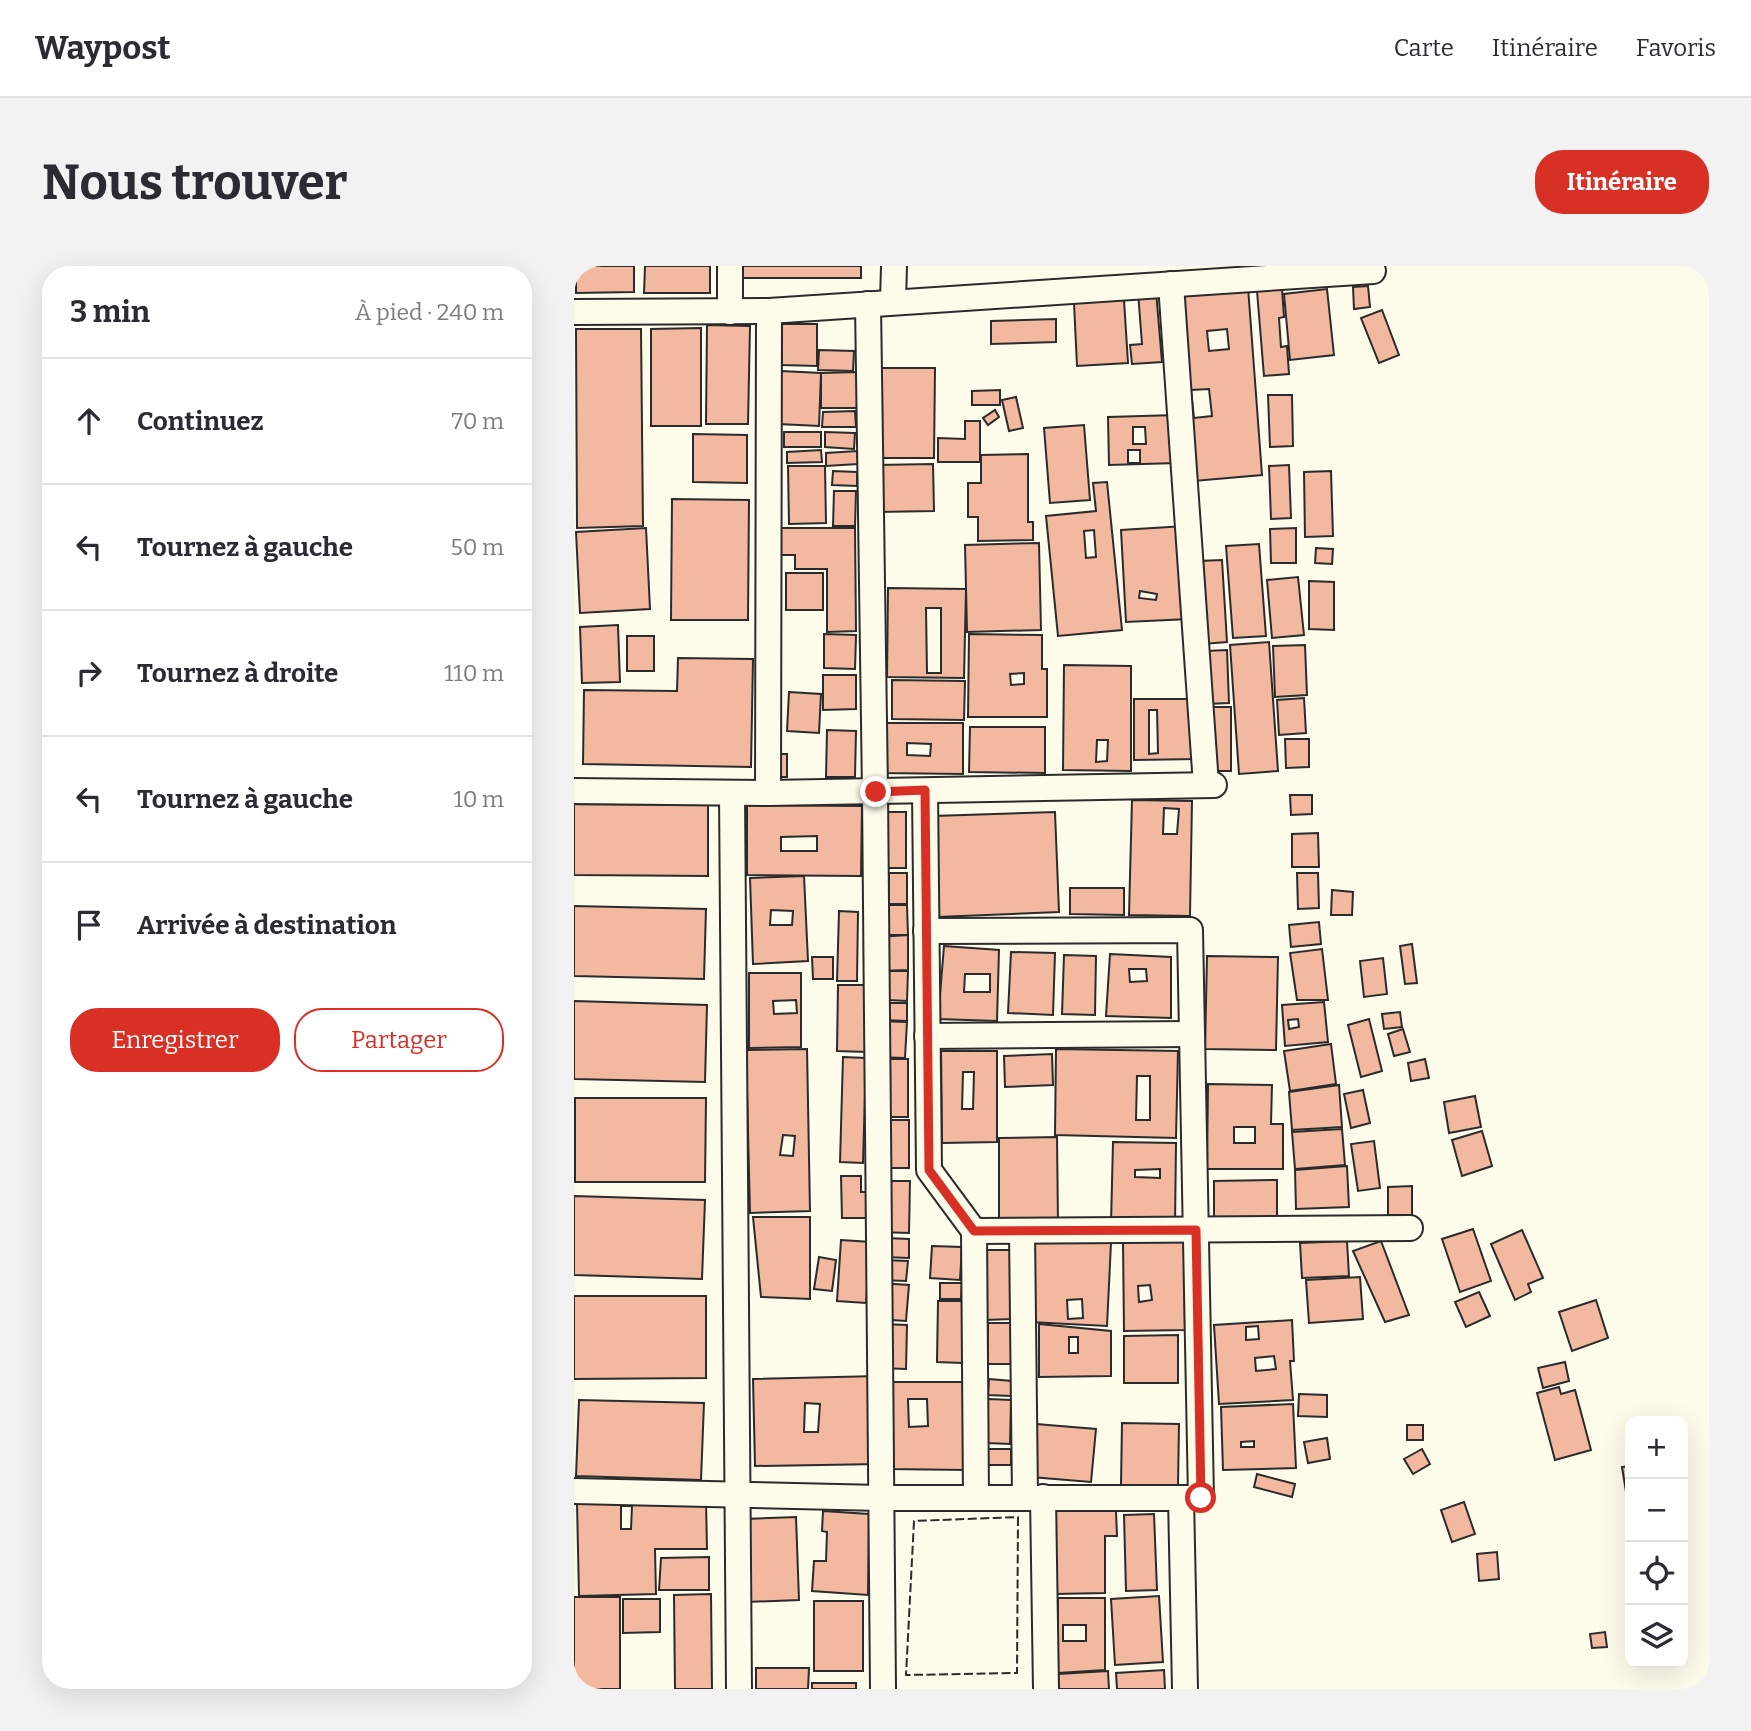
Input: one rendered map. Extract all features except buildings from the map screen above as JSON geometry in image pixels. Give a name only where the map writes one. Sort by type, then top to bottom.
[{"type":"street","points":[[730,266],[730,312]]},
{"type":"street","points":[[883,1689],[876,792],[880,303],[894,266]]},
{"type":"street","points":[[574,312],[769,311],[1373,271]]},
{"type":"street","points":[[574,792],[876,792],[1210,785],[1171,284]]},
{"type":"street","points":[[768,793],[769,311]]},
{"type":"street","points":[[925,790],[929,1170],[974,1231],[976,1497]]},
{"type":"street","points":[[732,793],[739,1689]]},
{"type":"street","points":[[574,1491],[881,1498],[1201,1498],[1190,930],[926,931]]},
{"type":"street","points":[[927,1036],[1192,1034]]},
{"type":"street","points":[[974,1231],[1410,1228]]},
{"type":"street","points":[[1022,1231],[1046,1689]]},
{"type":"street","points":[[1181,1498],[1185,1689]]},
{"type":"fence","points":[[1018,1517],[1017,1673],[906,1675],[914,1521],[1018,1517]]},
{"type":"route","points":[[876,792],[925,790],[929,1170],[974,1231],[1196,1230],[1201,1498]]}]
